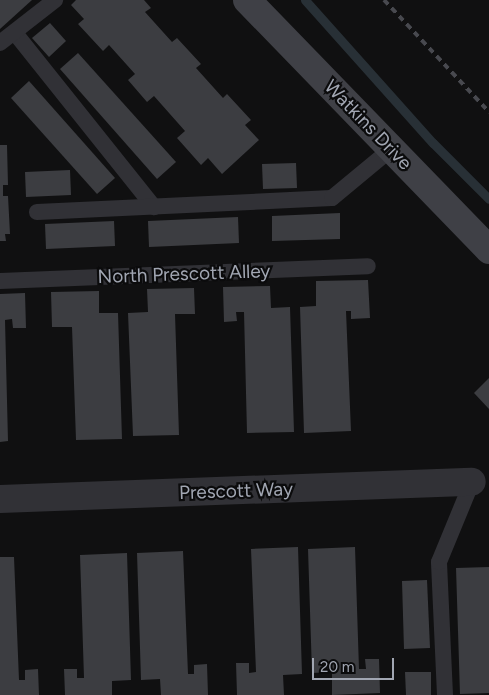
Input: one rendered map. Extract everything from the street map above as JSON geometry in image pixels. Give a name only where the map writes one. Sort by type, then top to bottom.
[{"type":"street","name":"Watkins Drive","points":[[247,0],[489,250]]},
{"type":"street","name":"Prescott Way","points":[[0,499],[472,482]]},
{"type":"lane","points":[[0,43],[55,0]]},
{"type":"lane","points":[[15,33],[154,206]]},
{"type":"lane","points":[[37,212],[332,198],[391,149]]},
{"type":"lane","name":"North Prescott Alley","points":[[0,281],[368,266]]},
{"type":"lane","points":[[445,695],[439,562],[472,482]]},
{"type":"building","points":[[0,0],[32,0],[0,29]]},
{"type":"building","points":[[76,0],[144,0],[151,8],[145,12],[172,42],[177,38],[201,64],[196,68],[223,98],[227,94],[251,120],[245,125],[259,140],[222,174],[208,158],[201,165],[177,138],[185,131],[154,96],[147,102],[128,80],[135,74],[109,45],[103,51],[78,24],[84,19],[71,5]]},
{"type":"building","points":[[50,23],[66,41],[49,57],[32,38]]},
{"type":"building","points":[[78,53],[176,162],[157,179],[60,69]]},
{"type":"building","points":[[29,81],[115,178],[97,194],[11,98]]},
{"type":"building","points":[[0,145],[7,145],[8,185],[3,185],[3,196],[8,196],[10,234],[5,234],[6,241],[0,241]]},
{"type":"building","points":[[296,163],[297,188],[263,189],[262,164]]},
{"type":"building","points":[[70,170],[71,195],[26,197],[25,172]]},
{"type":"building","points":[[340,213],[340,239],[272,241],[272,216]]},
{"type":"building","points":[[238,217],[239,243],[149,247],[148,221]]},
{"type":"building","points":[[114,221],[115,246],[46,249],[45,224]]},
{"type":"building","points":[[368,280],[370,318],[351,319],[351,311],[346,311],[351,431],[304,433],[300,307],[316,306],[316,281]]},
{"type":"building","points":[[270,286],[271,308],[290,307],[294,432],[247,433],[244,312],[236,312],[237,321],[224,322],[223,287]]},
{"type":"building","points":[[194,288],[195,314],[175,314],[179,435],[133,436],[128,313],[148,312],[147,289]]},
{"type":"building","points":[[99,291],[99,313],[118,313],[122,439],[76,440],[72,327],[52,327],[51,292]]},
{"type":"building","points":[[25,293],[26,328],[13,328],[12,319],[5,320],[8,441],[0,442],[0,294]]},
{"type":"building","points":[[489,378],[489,409],[474,393]]},
{"type":"building","points":[[298,547],[302,674],[283,675],[284,695],[237,695],[236,663],[249,663],[249,673],[256,672],[251,549]]},
{"type":"building","points":[[355,547],[359,669],[366,669],[365,659],[379,659],[380,693],[332,695],[332,672],[312,673],[308,549]]},
{"type":"building","points":[[183,551],[188,674],[194,674],[194,665],[207,664],[208,695],[161,695],[160,679],[141,680],[137,553]]},
{"type":"building","points":[[127,553],[131,680],[112,681],[112,695],[65,695],[64,669],[77,669],[77,678],[84,678],[80,555]]},
{"type":"building","points":[[0,557],[14,557],[19,680],[25,680],[25,670],[38,669],[39,695],[0,695]]},
{"type":"building","points":[[489,567],[489,693],[460,694],[456,568]]},
{"type":"building","points":[[427,580],[430,648],[404,649],[402,581]]},
{"type":"building","points":[[405,672],[431,672],[431,695],[406,695]]},
{"type":"waterway","points":[[305,0],[433,143],[489,199]]},
{"type":"railway","points":[[384,0],[489,112]]}]
